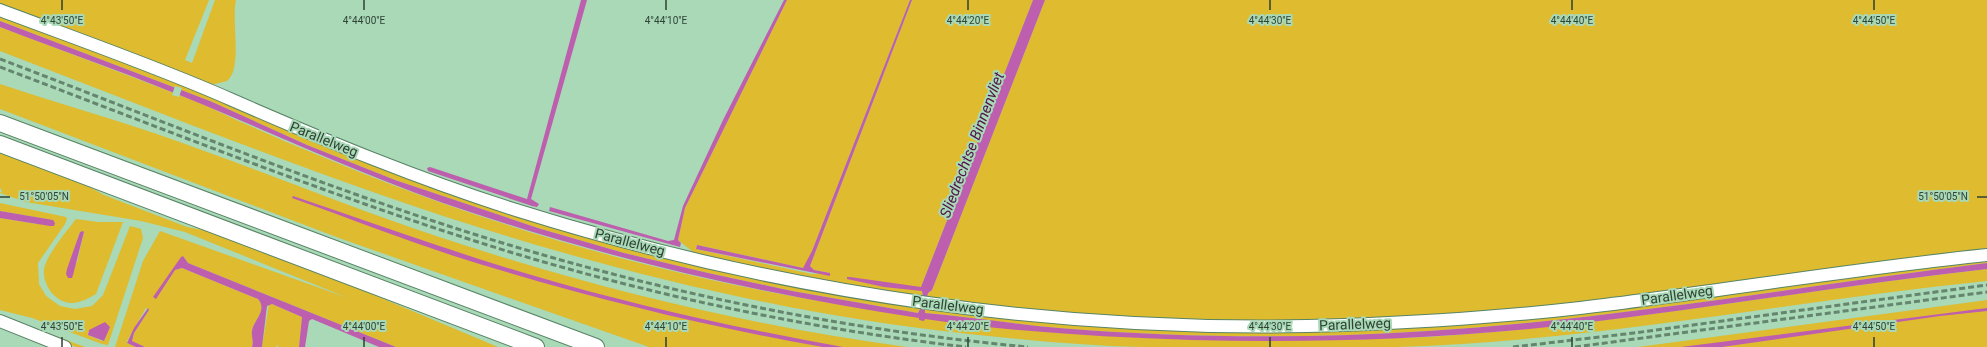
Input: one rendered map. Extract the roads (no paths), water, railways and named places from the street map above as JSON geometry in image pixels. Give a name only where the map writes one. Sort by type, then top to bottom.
[{"type":"highway","points":[[0,123],[596,347]]},
{"type":"highway","points":[[0,144],[536,347]]},
{"type":"street","name":"Parallelweg","points":[[0,10],[228,98],[406,172],[514,209],[624,241],[794,281],[876,295],[968,308],[1094,320],[1182,324],[1319,326],[1413,322],[1580,308],[1908,263],[1987,255]]},
{"type":"street","points":[[0,321],[65,347]]},
{"type":"street","points":[[0,329],[47,347]]},
{"type":"railway","points":[[0,59],[321,182],[451,227],[579,265],[706,296],[834,322],[898,332],[1028,347]]},
{"type":"railway","points":[[0,67],[317,187],[381,210],[510,252],[622,283],[736,310],[850,331],[966,347]]},
{"type":"railway","points":[[1513,347],[1634,333],[1987,285]]},
{"type":"railway","points":[[1575,347],[1987,292]]},
{"type":"water label","name":"Sliedrechtse Binnenvliet","points":[[972,145]]}]
